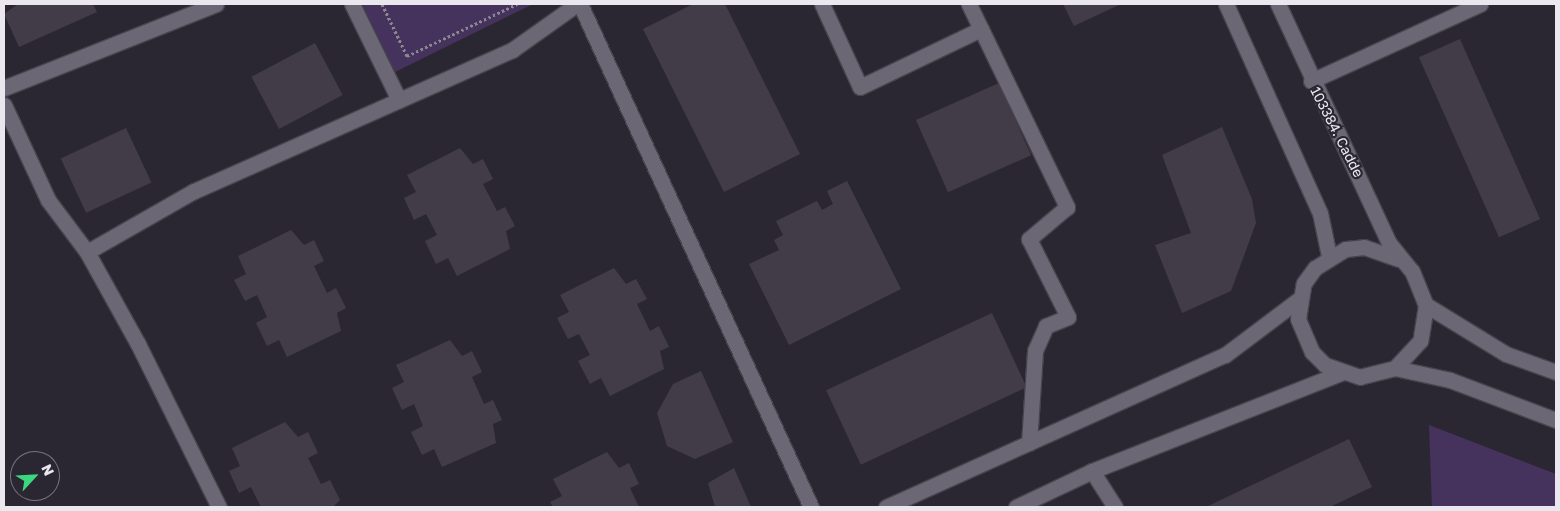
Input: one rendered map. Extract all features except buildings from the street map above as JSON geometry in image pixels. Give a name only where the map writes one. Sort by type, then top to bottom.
[{"type":"street","points":[[4,88],[216,4]]},
{"type":"street","points":[[352,4],[399,100]]},
{"type":"street","points":[[86,252],[194,191],[512,50],[579,4],[811,507]]},
{"type":"street","points":[[822,4],[860,87],[981,29]]},
{"type":"street","points":[[969,4],[1067,207],[1029,238],[1068,317],[1046,326],[1035,351],[1029,443]]},
{"type":"street","points":[[1226,4],[1320,213],[1329,256]]},
{"type":"street","name":"103384. Cadde","points":[[1278,4],[1311,81],[1399,259]]},
{"type":"street","points":[[1311,81],[1480,4]]},
{"type":"street","points":[[4,105],[48,200],[86,252],[138,344],[219,507]]},
{"type":"street","points":[[1342,373],[1312,352],[1298,318],[1298,300],[1304,283],[1329,256],[1364,247],[1399,259],[1422,288],[1426,305],[1420,341],[1395,368]]},
{"type":"street","points":[[886,507],[1225,355],[1298,300]]},
{"type":"street","points":[[1426,305],[1506,354],[1556,372]]},
{"type":"street","points":[[1016,507],[1092,471],[1342,373],[1369,376],[1395,368],[1450,380],[1556,420]]},
{"type":"street","points":[[1092,471],[1115,507]]},
{"type":"path","points":[[382,4],[407,56],[517,4]]},
{"type":"path","points":[[386,4],[386,11]]},
{"type":"shaded area","points":[[362,4],[533,4],[395,72]]},
{"type":"shaded area","points":[[1429,425],[1556,474],[1556,507],[1432,507]]}]
